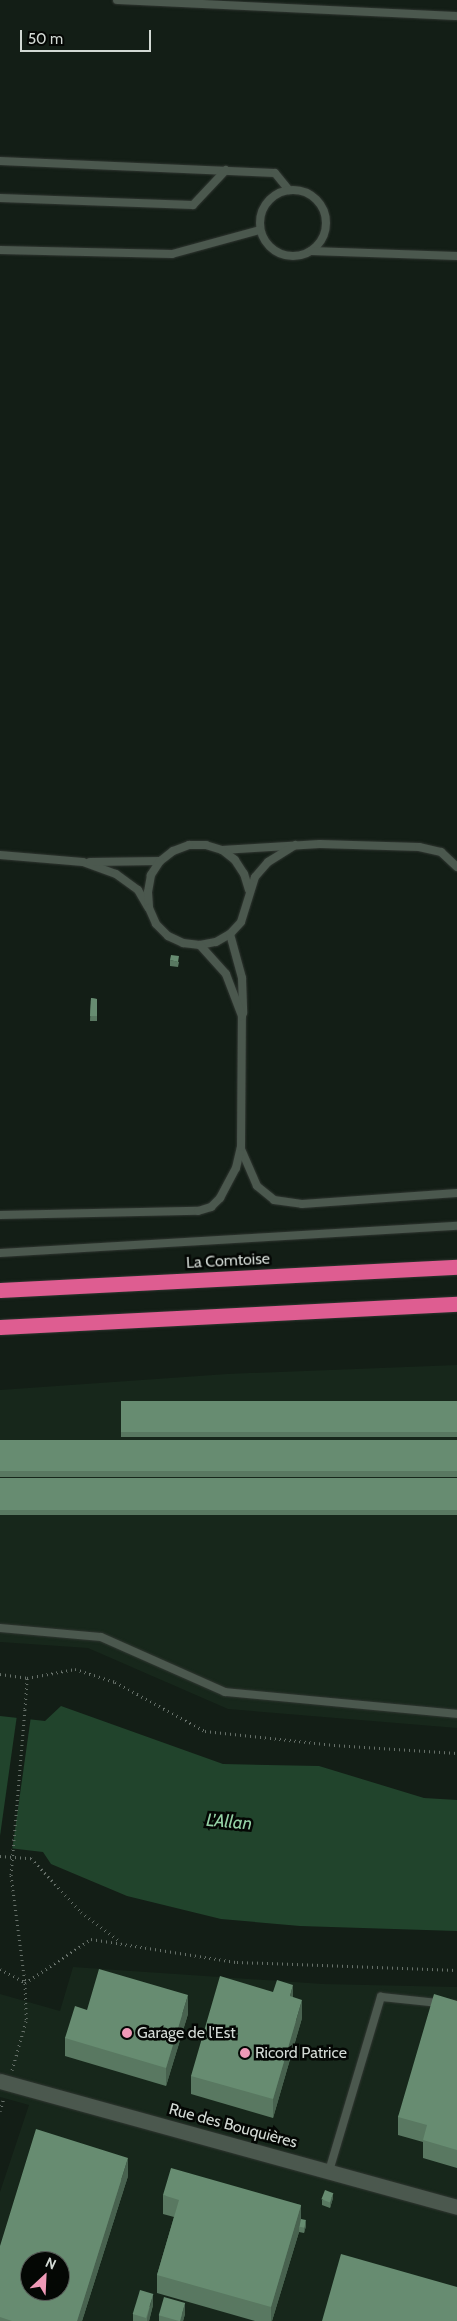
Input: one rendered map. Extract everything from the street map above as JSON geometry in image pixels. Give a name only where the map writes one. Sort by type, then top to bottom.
[{"type":"highway","name":"La Comtoise","points":[[0,1290],[457,1267]]},
{"type":"highway","points":[[0,1327],[457,1304]]},
{"type":"street","name":"Rue des Bouquières","points":[[4,2082],[457,2207]]},
{"type":"lane","points":[[117,0],[457,16]]},
{"type":"lane","points":[[0,161],[76,167],[226,170],[275,174],[289,190]]},
{"type":"lane","points":[[0,198],[193,205],[226,170]]},
{"type":"lane","points":[[311,251],[324,234],[324,212],[310,195],[289,190],[278,193],[266,203],[260,218],[260,230],[267,244],[280,254],[301,255],[311,251],[457,256]]},
{"type":"lane","points":[[0,250],[172,254],[260,230]]},
{"type":"lane","points":[[83,862],[116,874],[138,890],[156,924],[168,936],[183,943],[200,946],[216,942],[230,934],[244,914],[248,890],[244,874],[235,860],[222,850],[206,845],[189,845],[173,851],[160,861],[151,875],[148,892],[149,908]]},
{"type":"lane","points":[[248,890],[268,862],[295,846]]},
{"type":"lane","points":[[222,850],[295,846],[418,847],[441,852],[457,867]]},
{"type":"lane","points":[[0,855],[83,862],[160,861]]},
{"type":"lane","points":[[0,1215],[198,1211],[211,1207],[220,1198],[236,1168],[241,1147],[242,1016],[245,1001],[242,978],[230,934]]},
{"type":"lane","points":[[200,946],[226,974],[242,1016]]},
{"type":"lane","points":[[241,1147],[257,1186],[274,1200],[302,1204],[457,1193]]},
{"type":"lane","points":[[0,1254],[457,1226]]},
{"type":"lane","points":[[0,1628],[102,1638],[225,1692],[457,1714]]},
{"type":"lane","points":[[329,2171],[381,1997],[457,2005]]},
{"type":"path","points":[[0,1674],[27,1678],[75,1669],[115,1682],[204,1730],[334,1745],[457,1753]]},
{"type":"path","points":[[0,2111],[4,2082],[26,2021],[25,1982],[11,1875],[27,1678]]},
{"type":"path","points":[[0,1856],[31,1858],[82,1912],[122,1942]]},
{"type":"path","points":[[25,1982],[91,1939],[122,1942],[237,1962],[457,1970]]},
{"type":"path","points":[[0,1969],[25,1982]]},
{"type":"shaded area","points":[[457,1365],[457,1728],[228,1709],[88,1648],[0,1642],[0,1390],[227,1374]]},
{"type":"shaded area","points":[[73,1967],[323,1984],[457,1987],[457,2321],[0,2321],[0,2192],[29,2105],[0,2097],[0,1994],[60,2011]]},
{"type":"water","name":"L'Allan","points":[[61,1706],[223,1764],[319,1766],[424,1798],[457,1800],[457,1931],[300,1926],[221,1919],[127,1896],[51,1864],[43,1852],[0,1847],[0,1716],[45,1721]]},
{"type":"pier","points":[[17,1715],[31,1717],[12,1852],[0,1850],[0,1836]]},
{"type":"building","points":[[171,955],[179,956],[178,962],[170,960]]},
{"type":"building","points":[[91,998],[97,999],[97,1016],[90,1016]]},
{"type":"building","points":[[121,1401],[457,1401],[457,1432],[121,1432]]},
{"type":"building","points":[[0,1440],[457,1440],[457,1471],[0,1471]]},
{"type":"building","points":[[0,1478],[457,1478],[457,1510],[0,1510]]},
{"type":"building","points":[[99,1969],[188,1995],[166,2068],[65,2038],[75,2006],[87,2010]]},
{"type":"building","points":[[220,1976],[273,1992],[277,1980],[293,1985],[290,1996],[302,2000],[273,2099],[191,2076]]},
{"type":"building","points":[[434,1994],[457,2001],[457,2150],[423,2140],[427,2125],[398,2117]]},
{"type":"building","points":[[36,2129],[128,2158],[77,2321],[12,2321],[0,2317],[0,2246]]},
{"type":"building","points":[[171,2168],[301,2205],[271,2307],[157,2275],[179,2200],[163,2195]]},
{"type":"building","points":[[325,2190],[333,2193],[330,2203],[321,2199]]},
{"type":"building","points":[[301,2219],[306,2220],[304,2228],[299,2227]]},
{"type":"building","points":[[341,2254],[457,2287],[457,2321],[322,2321]]},
{"type":"building","points":[[140,2290],[153,2294],[146,2318],[133,2314]]},
{"type":"building","points":[[164,2297],[185,2303],[180,2321],[159,2315]]},
{"type":"place","name":"Garage de l'Est","points":[[127,2033]]},
{"type":"place","name":"Ricord Patrice","points":[[245,2053]]}]
